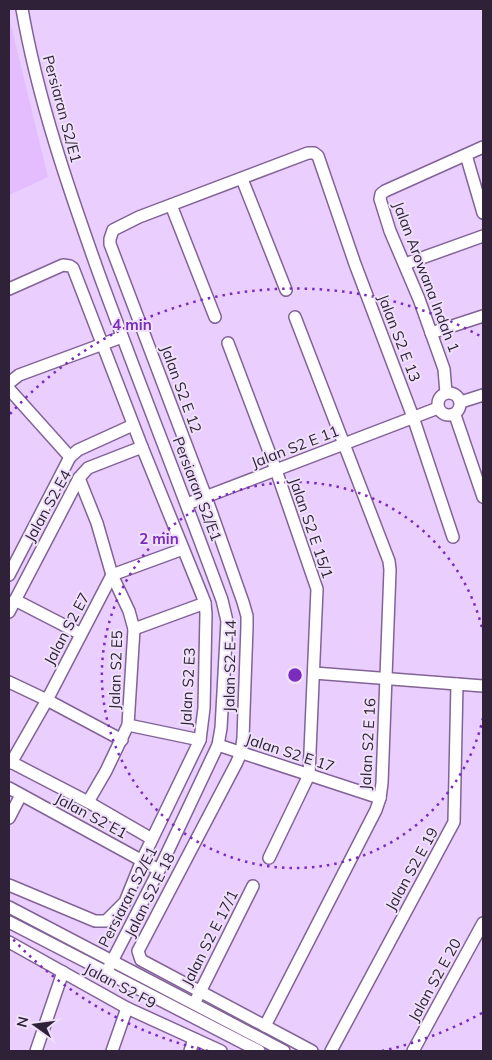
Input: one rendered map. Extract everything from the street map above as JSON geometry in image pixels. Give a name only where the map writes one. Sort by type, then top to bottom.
[{"type":"street","name":"Persiaran S2/E1","points":[[22,9],[44,105],[65,178],[122,337],[222,600],[226,621],[221,728],[218,745],[159,870],[106,973]]},
{"type":"street","name":"Jalan Arowana Indah 1","points":[[446,393],[444,368],[405,264],[390,231],[380,199],[381,194],[385,191],[483,147]]},
{"type":"street","name":"Jalan S2 E 13","points":[[242,179],[308,153],[314,153],[318,156],[355,264],[413,417],[454,537]]},
{"type":"street","points":[[466,155],[483,213]]},
{"type":"street","points":[[215,317],[171,205],[242,179],[286,290]]},
{"type":"street","name":"Jalan S2 E 12","points":[[171,205],[113,230],[110,244],[206,497]]},
{"type":"street","points":[[405,264],[483,236]]},
{"type":"street","name":"Jalan S2 E3","points":[[9,290],[63,265],[73,268],[205,603],[204,708],[200,740],[142,860],[125,902],[106,921],[95,921],[9,884]]},
{"type":"street","points":[[431,333],[483,316]]},
{"type":"street","name":"Jalan S2 E 16","points":[[265,1026],[376,810],[380,798],[387,679],[389,562],[295,317]]},
{"type":"street","points":[[9,383],[19,375],[122,337]]},
{"type":"street","name":"Jalan S2 E 15/1","points":[[228,343],[276,470],[317,589],[309,775]]},
{"type":"street","points":[[9,389],[70,457]]},
{"type":"street","points":[[446,393],[453,393],[461,402],[460,409],[455,414],[447,416],[438,408],[440,398],[446,393]]},
{"type":"street","points":[[461,402],[483,395]]},
{"type":"street","name":"Jalan S2 E 11","points":[[187,504],[438,408]]},
{"type":"street","points":[[455,414],[479,470],[483,497]]},
{"type":"street","points":[[9,575],[70,457],[78,450],[134,426]]},
{"type":"street","name":"Jalan S2 E4","points":[[9,612],[79,478],[88,468],[142,447]]},
{"type":"street","name":"Jalan S2 E5","points":[[79,478],[97,523],[112,575],[129,611],[134,630],[128,725],[122,740],[88,802]]},
{"type":"street","name":"Jalan S2 E 14","points":[[206,497],[246,616],[241,752]]},
{"type":"street","points":[[112,575],[183,549]]},
{"type":"street","name":"Jalan S2 E7","points":[[10,762],[47,700],[112,575]]},
{"type":"street","points":[[15,600],[80,634]]},
{"type":"street","points":[[134,630],[205,603]]},
{"type":"street","points":[[314,673],[483,686]]},
{"type":"street","points":[[9,682],[122,740]]},
{"type":"street","name":"Jalan S2 E 19","points":[[331,1051],[454,822],[457,684]]},
{"type":"street","points":[[128,725],[200,740]]},
{"type":"street","name":"Jalan S2 E 17","points":[[218,745],[380,798]]},
{"type":"street","name":"Jalan S2 E 18","points":[[241,752],[138,951],[141,960],[312,1051]]},
{"type":"street","points":[[10,762],[88,802],[152,839]]},
{"type":"street","points":[[269,858],[309,775]]},
{"type":"street","name":"Jalan S2 E1","points":[[9,788],[159,870]]},
{"type":"street","points":[[9,818],[21,795]]},
{"type":"street","name":"Jalan S2 E 17/1","points":[[194,1004],[253,886]]},
{"type":"street","points":[[9,907],[284,1051]]},
{"type":"street","points":[[9,922],[260,1051]]},
{"type":"street","name":"Jalan S2 E 20","points":[[413,1051],[483,923]]},
{"type":"street","name":"Jalan S2 F9","points":[[9,942],[127,1008],[221,1051]]},
{"type":"street","points":[[36,1051],[63,972]]},
{"type":"street","points":[[112,1051],[127,1008]]},
{"type":"street","points":[[190,1051],[194,1039]]},
{"type":"shaded area","points":[[9,17],[48,177],[9,195]]}]
